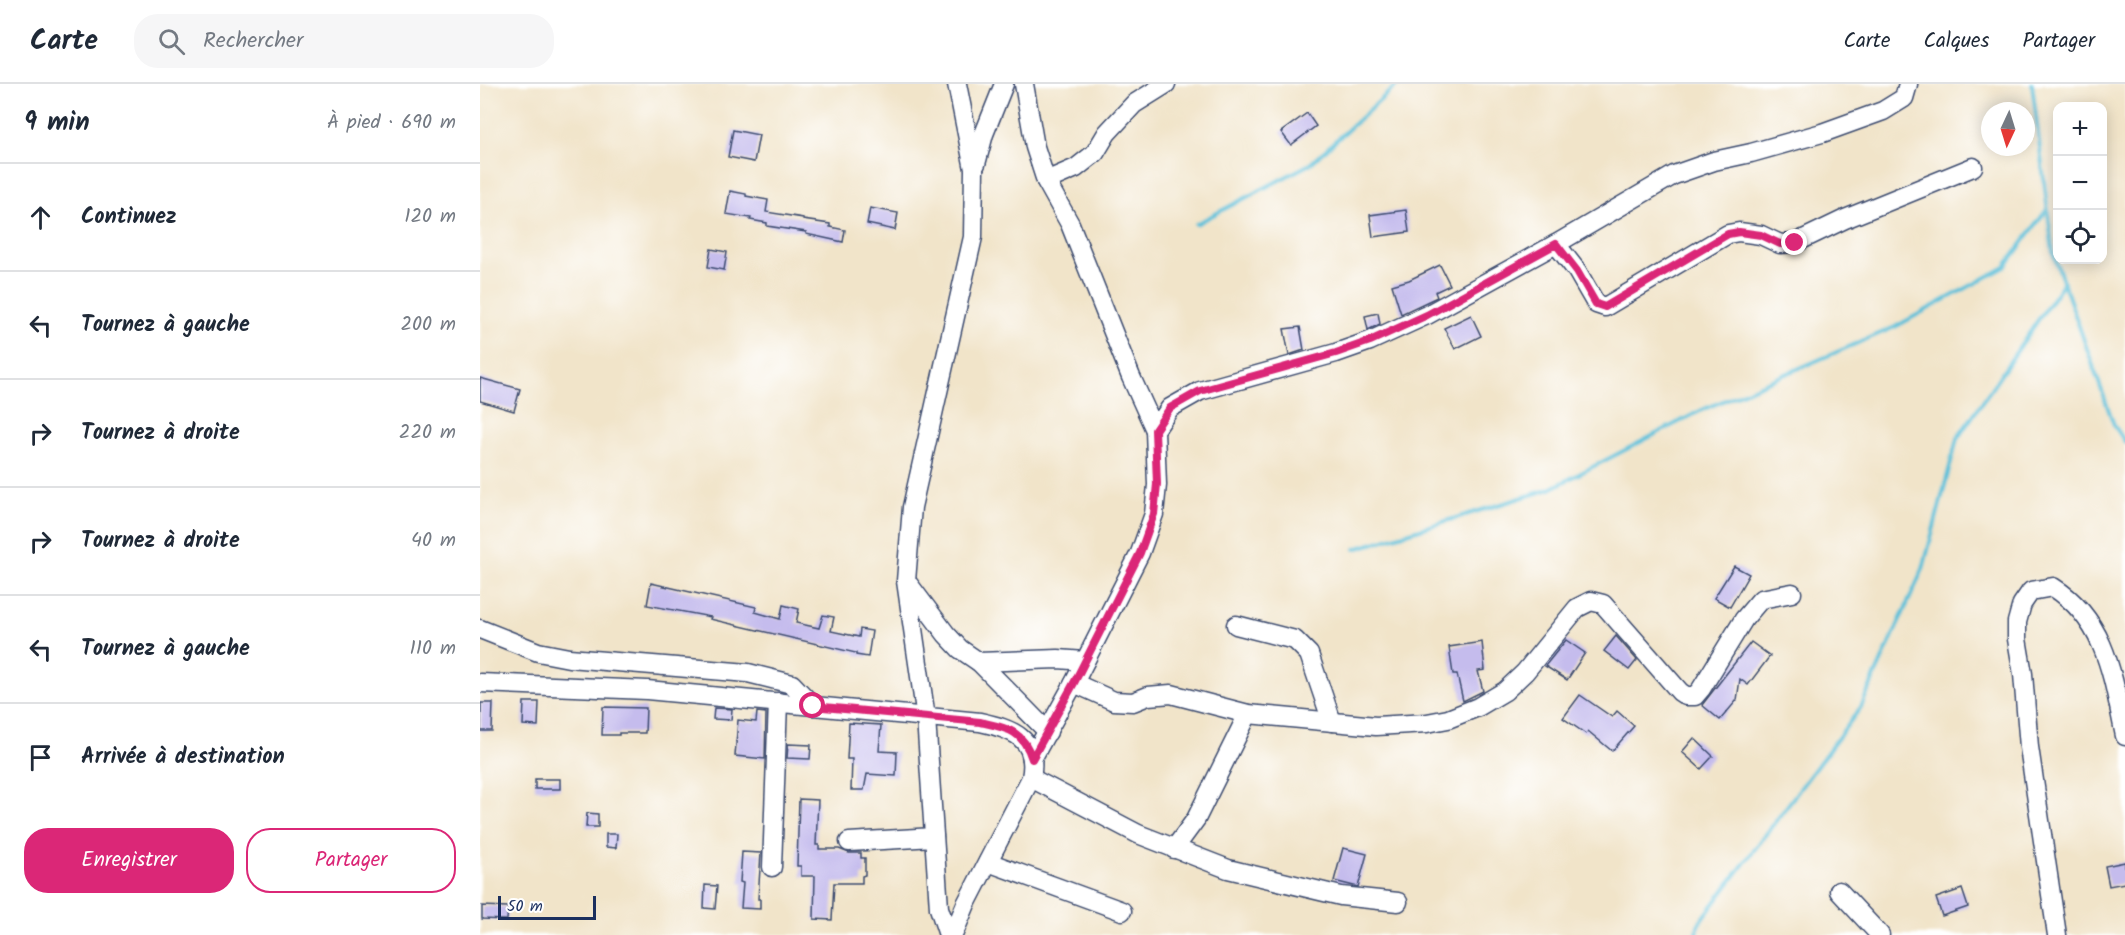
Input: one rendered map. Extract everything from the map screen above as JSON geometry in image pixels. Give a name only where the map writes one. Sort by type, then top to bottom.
[{"type":"street","points":[[957,84],[975,169]]},
{"type":"street","points":[[948,935],[939,908],[926,718],[906,581],[912,507],[973,237],[975,169],[984,134],[1004,84]]},
{"type":"street","points":[[953,935],[1048,732],[1140,553],[1154,514],[1157,484],[1155,430],[1131,377],[1070,224],[1046,181],[1035,147],[1024,84]]},
{"type":"street","points":[[1046,181],[1076,168],[1089,158],[1134,104],[1166,84]]},
{"type":"street","points":[[1155,430],[1170,408],[1200,391],[1336,353],[1370,341],[1427,315],[1556,244],[1674,175],[1714,161],[1822,133],[1883,111],[1904,98],[1908,84]]},
{"type":"street","points":[[1556,244],[1577,271],[1596,304],[1605,307],[1728,234],[1739,232],[1761,235],[1780,244],[1795,243],[1845,219],[1973,167]]},
{"type":"street","points":[[906,581],[960,649],[980,662],[1048,732]]},
{"type":"street","points":[[2057,935],[2029,747],[2023,674],[2017,639],[2017,622],[2022,604],[2031,591],[2053,587],[2070,598],[2093,626],[2113,678],[2125,736]]},
{"type":"street","points":[[1074,683],[1114,701],[1133,702],[1148,696],[1171,694],[1248,714],[1377,726],[1427,723],[1448,719],[1478,707],[1505,691],[1525,672],[1577,608],[1591,601],[1603,604],[1680,692],[1686,696],[1695,696],[1744,618],[1761,599],[1792,593]]},
{"type":"street","points":[[1236,625],[1295,640],[1309,654],[1332,722]]},
{"type":"street","points":[[480,629],[537,652],[569,658],[748,673],[768,677],[792,684],[813,706]]},
{"type":"street","points":[[980,662],[1058,659],[1085,661]]},
{"type":"street","points":[[480,683],[647,690],[980,722],[1012,731],[1021,737],[1029,749],[1031,769]]},
{"type":"street","points":[[772,867],[778,702]]},
{"type":"street","points":[[1174,849],[1196,819],[1248,714]]},
{"type":"street","points":[[1031,769],[1138,834],[1228,869],[1341,896],[1398,902]]},
{"type":"street","points":[[849,842],[934,837]]},
{"type":"street","points":[[988,862],[1122,911]]},
{"type":"street","points":[[1839,891],[1880,935]]},
{"type":"building","points":[[1307,113],[1316,126],[1291,145],[1281,132]]},
{"type":"building","points":[[733,130],[759,135],[754,162],[728,157]]},
{"type":"building","points":[[730,191],[768,200],[766,212],[830,224],[830,227],[845,230],[843,242],[806,234],[806,232],[767,226],[767,223],[750,220],[751,218],[726,214]]},
{"type":"building","points":[[870,208],[898,213],[895,230],[867,224]]},
{"type":"building","points":[[1406,210],[1409,232],[1373,237],[1370,215]]},
{"type":"building","points":[[711,249],[727,252],[724,270],[708,267]]},
{"type":"building","points":[[1440,265],[1450,285],[1435,292],[1437,297],[1401,314],[1392,285],[1409,280]]},
{"type":"building","points":[[1378,313],[1380,324],[1368,330],[1365,316]]},
{"type":"building","points":[[1471,315],[1481,336],[1455,349],[1444,328]]},
{"type":"building","points":[[1300,327],[1304,350],[1289,355],[1284,329]]},
{"type":"building","points":[[480,378],[520,389],[514,411],[480,401]]},
{"type":"building","points":[[1734,566],[1749,574],[1730,607],[1714,598]]},
{"type":"building","points":[[651,583],[756,607],[755,612],[780,619],[783,605],[799,609],[796,623],[819,628],[823,615],[834,617],[831,631],[859,637],[860,629],[872,631],[868,657],[710,619],[711,617],[647,605]]},
{"type":"building","points":[[1616,636],[1637,660],[1629,670],[1604,651]]},
{"type":"building","points":[[1566,640],[1585,653],[1567,680],[1545,666]]},
{"type":"building","points":[[1482,642],[1485,670],[1478,671],[1483,691],[1463,701],[1457,674],[1453,674],[1449,647]]},
{"type":"building","points":[[1751,642],[1770,656],[1748,685],[1740,679],[1737,700],[1720,720],[1702,705]]},
{"type":"building","points":[[1580,695],[1612,717],[1617,711],[1634,726],[1612,751],[1588,731],[1586,734],[1563,718]]},
{"type":"building","points":[[524,702],[539,702],[538,726],[523,725]]},
{"type":"building","points":[[481,703],[493,703],[492,731],[481,731]]},
{"type":"building","points":[[603,707],[646,708],[645,733],[602,735]]},
{"type":"building","points":[[714,708],[732,709],[731,720],[713,719]]},
{"type":"building","points":[[757,712],[766,713],[765,759],[735,756],[738,720],[756,722]]},
{"type":"building","points":[[849,723],[881,725],[879,751],[897,752],[896,776],[867,774],[864,790],[851,790],[852,759],[847,759]]},
{"type":"building","points":[[1694,738],[1713,756],[1701,769],[1682,752]]},
{"type":"building","points":[[788,744],[811,745],[810,759],[787,758]]},
{"type":"building","points":[[535,779],[560,779],[560,789],[535,789]]},
{"type":"building","points":[[799,799],[818,800],[816,845],[819,845],[819,849],[839,849],[849,853],[861,853],[861,858],[865,858],[865,875],[862,876],[862,883],[834,883],[832,920],[814,919],[815,876],[801,876],[801,866],[797,866]]},
{"type":"building","points":[[587,813],[598,814],[598,827],[586,827]]},
{"type":"building","points":[[606,834],[617,834],[616,848],[606,847]]},
{"type":"building","points":[[1343,848],[1367,854],[1358,887],[1334,881]]},
{"type":"building","points":[[742,852],[761,853],[758,899],[760,899],[760,909],[741,908]]},
{"type":"building","points":[[2125,862],[2125,883],[2109,886],[2105,866]]},
{"type":"building","points":[[705,885],[717,886],[715,909],[704,908]]},
{"type":"building","points":[[1962,889],[1968,907],[1942,916],[1936,898]]},
{"type":"building","points":[[482,906],[508,907],[507,920],[482,919]]},
{"type":"waterway","points":[[1196,224],[1310,164],[1398,84]]},
{"type":"waterway","points":[[2032,84],[2053,253],[2114,425],[2125,442]]},
{"type":"waterway","points":[[1355,549],[1550,489],[1702,410],[1895,327],[2005,267],[2048,208]]},
{"type":"waterway","points":[[1697,935],[1698,925],[1861,707],[1923,569],[1957,439],[2064,282]]},
{"type":"route","points":[[813,706],[980,722],[1012,731],[1021,737],[1032,759],[1074,683],[1140,553],[1154,514],[1157,484],[1155,430],[1170,408],[1200,391],[1336,353],[1370,341],[1427,315],[1556,244],[1577,271],[1596,304],[1605,307],[1728,234],[1739,232],[1761,235],[1780,244],[1795,243]]}]
